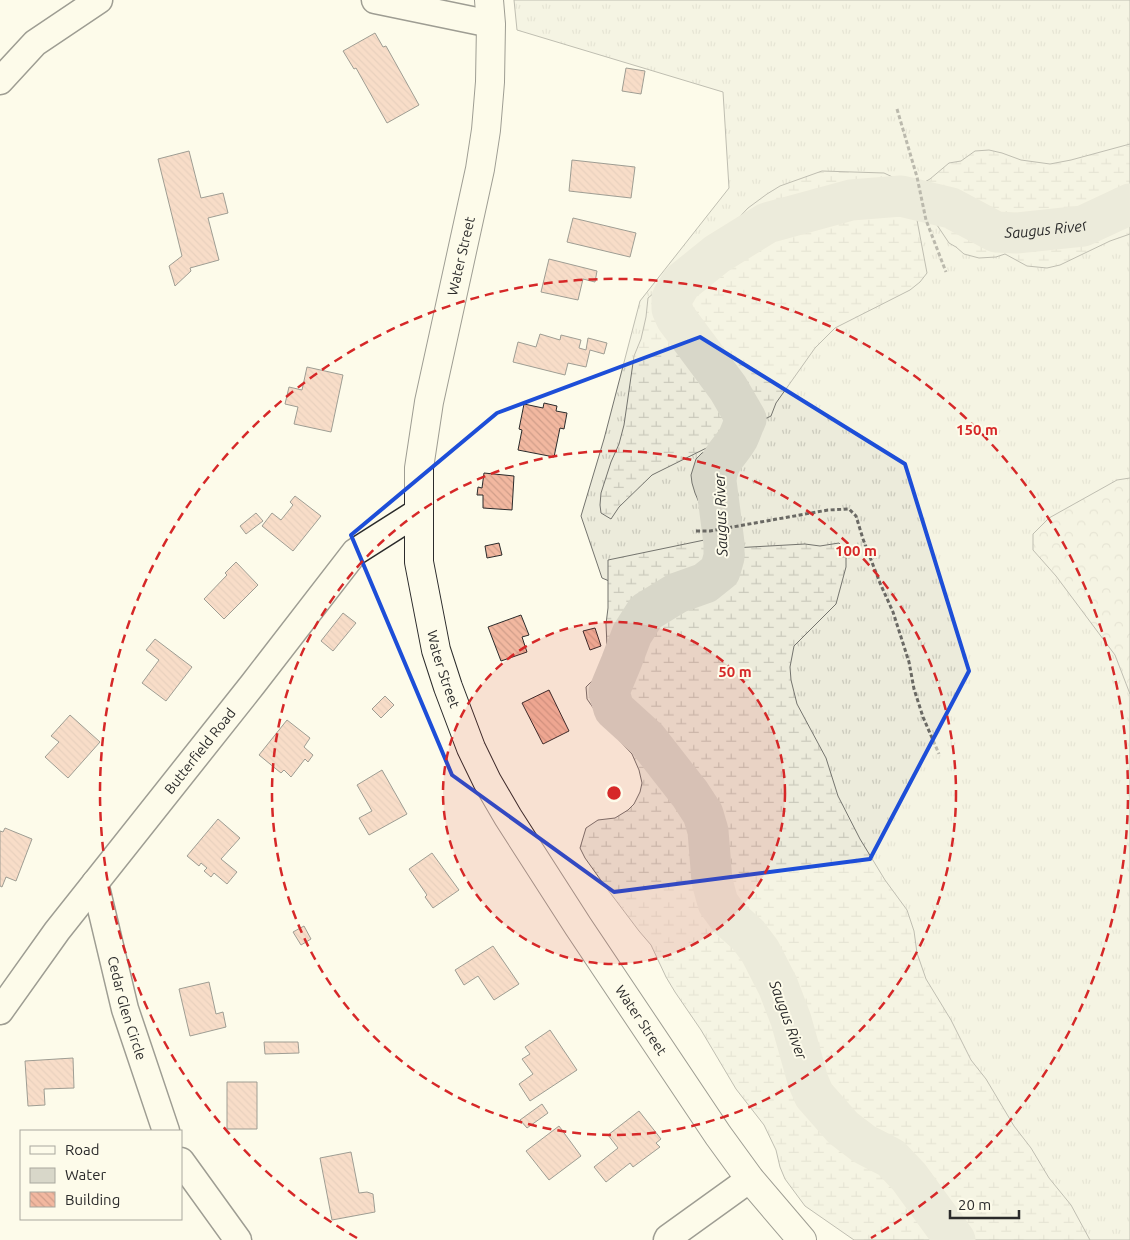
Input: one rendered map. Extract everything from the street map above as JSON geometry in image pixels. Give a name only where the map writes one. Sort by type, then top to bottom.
[{"type":"main road","name":"Water Street","points":[[490,12],[490,82],[485,138],[478,179],[429,402],[419,468],[419,562],[436,650],[471,748],[508,817],[578,926],[718,1135],[750,1179],[802,1240]]},
{"type":"street","points":[[0,81],[35,44],[99,0]]},
{"type":"street","points":[[375,0],[490,12]]},
{"type":"street","name":"Butterfield Road","points":[[0,1011],[57,931],[354,552],[418,512]]},
{"type":"street","name":"Cedar Glen Circle","points":[[95,883],[125,1009],[166,1130]]},
{"type":"street","points":[[182,1162],[238,1240]]},
{"type":"street","points":[[667,1240],[750,1179]]},
{"type":"path","points":[[897,109],[917,178],[926,220],[946,272]]},
{"type":"path","points":[[696,531],[710,531],[828,510],[850,510],[856,516],[863,539],[893,612],[909,662],[914,689],[923,717],[939,754]]},
{"type":"highlighted area","points":[[700,337],[905,464],[969,671],[870,859],[614,892],[452,775],[351,535],[497,413]]},
{"type":"green space","points":[[514,0],[1130,0],[1130,1240],[990,1240],[654,600],[602,578],[581,516],[604,439],[640,301],[729,188],[723,92],[517,30]]},
{"type":"green space","points":[[1130,144],[1130,234],[1110,241],[1060,265],[1047,268],[1027,266],[1005,254],[996,257],[979,258],[964,254],[949,243],[931,216],[917,220],[927,273],[920,282],[910,290],[835,328],[815,348],[776,403],[771,416],[652,475],[619,507],[611,519],[601,513],[601,493],[624,425],[634,356],[641,339],[648,298],[666,283],[684,258],[731,226],[748,208],[767,194],[780,186],[822,171],[884,173],[899,180],[923,183],[949,163],[961,161],[975,151],[989,150],[1021,160],[1050,164]]},
{"type":"green space","points":[[1130,478],[1130,694],[1115,655],[1056,576],[1033,550],[1033,534],[1049,518],[1117,480]]},
{"type":"green space","points":[[714,538],[720,570],[730,558],[733,548],[805,544],[820,546],[839,543],[844,549],[846,567],[836,604],[794,646],[790,667],[797,704],[826,758],[838,796],[860,839],[885,880],[907,910],[914,931],[917,953],[926,979],[951,1020],[971,1060],[986,1079],[1014,1126],[1031,1148],[1049,1178],[1071,1205],[1090,1240],[854,1240],[805,1206],[785,1179],[776,1150],[764,1125],[736,1089],[701,1030],[675,992],[651,945],[585,858],[580,848],[586,828],[598,820],[615,818],[628,810],[634,804],[642,783],[632,754],[605,725],[587,699],[586,687],[595,678],[604,664],[607,646],[608,560]]},
{"type":"water","points":[[739,435],[733,452],[730,519],[734,538],[733,548],[730,558],[720,571],[711,523],[703,512],[695,493],[691,475],[696,459],[702,453],[722,445]]},
{"type":"building","points":[[375,33],[383,47],[386,46],[419,105],[387,123],[356,68],[354,69],[343,51]]},
{"type":"building","points":[[626,68],[645,71],[641,94],[622,91]]},
{"type":"building","points":[[189,151],[201,198],[223,193],[228,213],[208,218],[219,260],[190,268],[191,271],[175,286],[169,266],[182,256],[158,159]]},
{"type":"building","points":[[572,160],[635,167],[631,198],[569,191]]},
{"type":"building","points":[[573,218],[636,233],[630,257],[567,242]]},
{"type":"building","points":[[549,259],[597,271],[595,282],[583,279],[578,300],[541,292]]},
{"type":"building","points":[[540,334],[560,340],[561,335],[581,340],[579,348],[586,350],[588,338],[607,343],[604,354],[590,350],[586,367],[568,363],[565,375],[513,362],[518,342],[536,347]]},
{"type":"building","points":[[307,367],[343,375],[331,432],[294,424],[298,407],[285,404],[289,387],[302,390]]},
{"type":"building","points":[[544,403],[557,406],[556,411],[567,413],[564,429],[560,428],[554,457],[518,450],[522,430],[519,429],[524,404],[543,408]]},
{"type":"building","points":[[484,473],[514,476],[512,510],[483,508],[483,495],[477,495],[478,487],[482,488]]},
{"type":"building","points":[[295,496],[321,516],[293,551],[262,526],[272,513],[281,520],[293,505],[290,502]]},
{"type":"building","points":[[256,513],[263,521],[246,534],[240,526]]},
{"type":"building","points":[[499,543],[502,555],[487,558],[485,546]]},
{"type":"building","points":[[236,562],[258,585],[224,619],[204,599],[227,575],[225,573]]},
{"type":"building","points":[[343,613],[356,623],[333,651],[321,641]]},
{"type":"building","points":[[521,615],[529,635],[522,637],[527,652],[501,661],[488,627]]},
{"type":"building","points":[[595,628],[601,646],[590,650],[583,631]]},
{"type":"building","points":[[155,639],[192,667],[166,701],[142,683],[159,660],[146,650]]},
{"type":"building","points":[[549,690],[569,731],[543,744],[522,703]]},
{"type":"building","points":[[385,696],[394,705],[381,718],[372,709]]},
{"type":"building","points":[[70,715],[100,742],[68,778],[45,757],[59,742],[51,736]]},
{"type":"building","points":[[287,720],[310,738],[304,747],[313,755],[308,762],[305,759],[291,777],[284,770],[281,773],[259,755]]},
{"type":"building","points":[[382,770],[407,814],[369,835],[359,818],[372,811],[357,785]]},
{"type":"building","points":[[218,819],[240,838],[221,859],[237,872],[227,884],[214,873],[211,877],[204,871],[207,868],[201,863],[199,866],[187,856]]},
{"type":"building","points":[[5,828],[32,839],[16,881],[6,877],[2,887],[0,886],[0,831],[3,832]]},
{"type":"building","points":[[432,853],[459,890],[433,908],[425,897],[427,895],[409,869]]},
{"type":"building","points":[[304,926],[311,939],[301,945],[293,932]]},
{"type":"building","points":[[493,946],[519,984],[494,1000],[478,976],[464,985],[455,970]]},
{"type":"building","points":[[209,982],[216,1014],[223,1012],[226,1027],[190,1036],[179,989]]},
{"type":"building","points":[[550,1030],[577,1070],[530,1101],[519,1084],[533,1074],[522,1059],[530,1054],[525,1047]]},
{"type":"building","points":[[264,1042],[298,1042],[299,1053],[265,1054]]},
{"type":"building","points":[[73,1058],[74,1088],[44,1089],[45,1105],[28,1106],[25,1061]]},
{"type":"building","points":[[227,1082],[257,1082],[257,1129],[227,1129]]},
{"type":"building","points":[[542,1104],[548,1113],[527,1128],[520,1120]]},
{"type":"building","points":[[639,1111],[661,1139],[656,1143],[660,1147],[633,1167],[630,1163],[606,1182],[594,1167],[618,1148],[608,1135]]},
{"type":"building","points":[[559,1126],[581,1156],[549,1180],[526,1151]]},
{"type":"building","points":[[351,1152],[359,1193],[367,1192],[373,1194],[375,1212],[332,1220],[320,1158]]},
{"type":"waterway","name":"Saugus River","points":[[955,1240],[909,1177],[891,1158],[864,1144],[843,1128],[814,1095],[808,1081],[791,1020],[778,986],[760,951],[748,935],[729,918],[718,903],[712,881],[708,831],[703,814],[690,794],[647,739],[614,709],[609,692],[632,634],[646,612],[677,593],[705,583],[720,571],[724,557],[724,543],[716,481],[717,474],[721,462],[738,438],[746,419],[728,388],[676,318],[672,309],[672,298],[681,283],[717,254],[767,223],[851,200],[901,196],[951,208],[996,232],[1016,233],[1083,226],[1130,204]]}]
